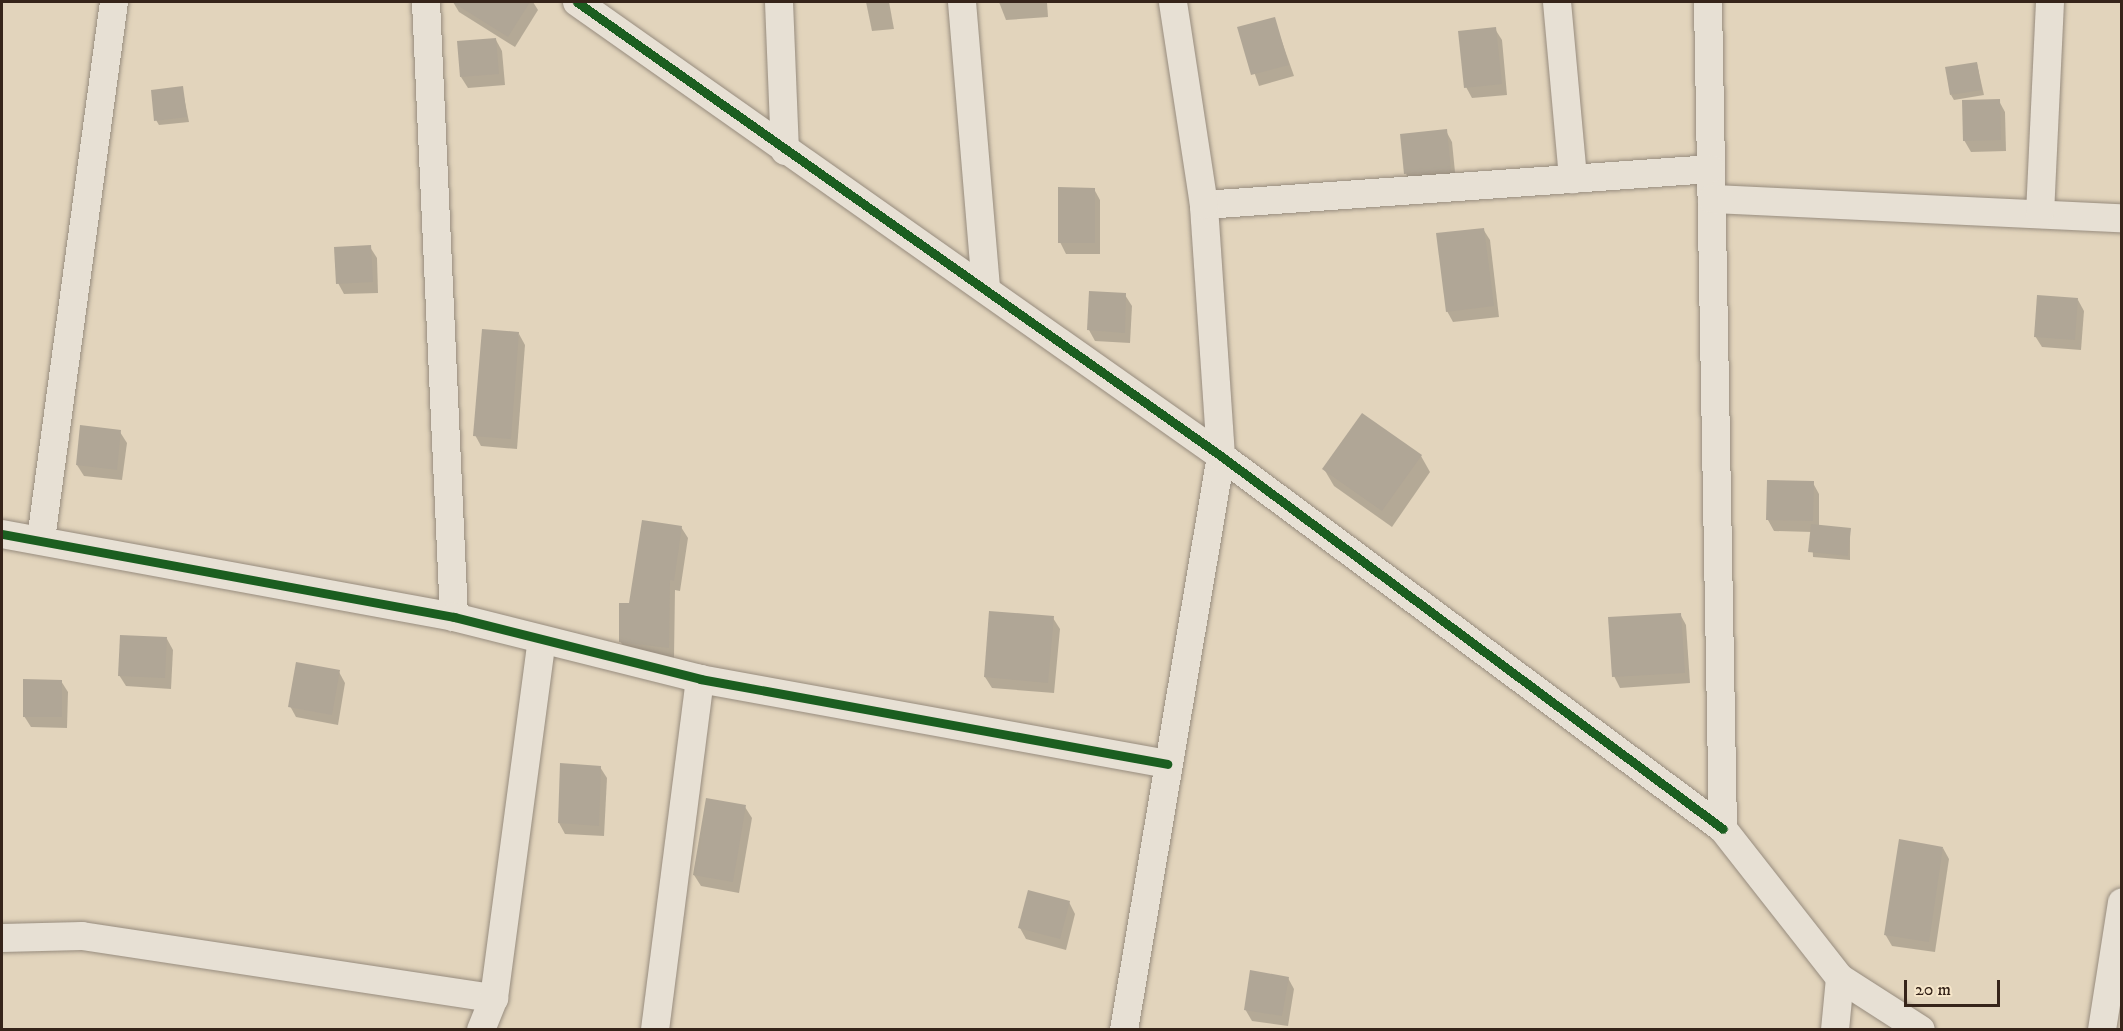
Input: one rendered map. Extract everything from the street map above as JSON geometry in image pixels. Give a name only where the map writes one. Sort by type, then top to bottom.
[{"type":"street","points":[[41,539],[114,2]]},
{"type":"street","points":[[426,2],[454,617]]},
{"type":"street","points":[[779,2],[785,151]]},
{"type":"street","points":[[962,2],[986,288]]},
{"type":"street","points":[[1124,1029],[1167,764],[1221,456],[1204,205],[1173,2]]},
{"type":"street","points":[[1557,2],[1573,179]]},
{"type":"street","points":[[1708,2],[1723,829]]},
{"type":"street","points":[[2040,214],[2050,2]]},
{"type":"street","points":[[580,3],[785,151],[986,288],[1221,456],[1723,829],[1840,978],[1921,1029]]},
{"type":"street","points":[[1204,205],[1712,169]]},
{"type":"street","points":[[1712,199],[2121,218]]},
{"type":"street","points":[[2,534],[41,539],[454,617],[700,679],[1167,764]]},
{"type":"street","points":[[481,1029],[494,998],[542,640]]},
{"type":"street","points":[[655,1029],[700,679]]},
{"type":"street","points":[[2102,1029],[2121,903]]},
{"type":"street","points":[[2,938],[82,936],[494,998]]},
{"type":"street","points":[[1835,1029],[1840,978]]},
{"type":"building","points":[[452,2],[530,2],[508,37]]},
{"type":"building","points":[[1275,17],[1289,65],[1251,75],[1237,27]]},
{"type":"building","points":[[1496,27],[1502,84],[1464,88],[1458,31]]},
{"type":"building","points":[[496,38],[499,74],[460,77],[457,41]]},
{"type":"building","points":[[1977,62],[1982,90],[1950,95],[1945,67]]},
{"type":"building","points":[[183,86],[187,117],[154,121],[151,90]]},
{"type":"building","points":[[2000,99],[2001,140],[1963,141],[1962,100]]},
{"type":"building","points":[[1447,129],[1451,171],[1404,174],[1400,134]]},
{"type":"building","points":[[1058,187],[1095,188],[1095,243],[1058,243]]},
{"type":"building","points":[[1484,228],[1494,306],[1446,312],[1436,233]]},
{"type":"building","points":[[371,245],[373,282],[336,284],[334,247]]},
{"type":"building","points":[[1089,291],[1126,293],[1125,333],[1087,330]]},
{"type":"building","points":[[2037,295],[2078,298],[2075,340],[2034,337]]},
{"type":"building","points":[[482,329],[519,332],[511,439],[473,436]]},
{"type":"building","points":[[1362,413],[1422,455],[1382,511],[1322,469]]},
{"type":"building","points":[[80,425],[121,430],[117,470],[76,465]]},
{"type":"building","points":[[1767,480],[1814,481],[1813,521],[1766,520]]},
{"type":"building","points":[[642,520],[682,526],[674,581],[670,580],[669,648],[619,642],[619,603],[629,603]]},
{"type":"building","points":[[1811,524],[1851,528],[1848,556],[1808,552]]},
{"type":"building","points":[[989,611],[1054,616],[1048,683],[984,677]]},
{"type":"building","points":[[1681,613],[1685,673],[1612,677],[1608,617]]},
{"type":"building","points":[[120,635],[167,637],[165,678],[118,676]]},
{"type":"building","points":[[296,662],[340,670],[332,715],[288,707]]},
{"type":"building","points":[[23,679],[62,680],[62,717],[23,717]]},
{"type":"building","points":[[560,763],[601,766],[599,826],[558,823]]},
{"type":"building","points":[[706,798],[746,805],[733,882],[693,875]]},
{"type":"building","points":[[1899,839],[1943,847],[1929,942],[1884,935]]},
{"type":"building","points":[[1028,890],[1070,901],[1060,939],[1018,928]]},
{"type":"building","points":[[1250,970],[1289,977],[1282,1016],[1244,1010]]},
{"type":"cycle path","points":[[577,2],[1221,456],[1723,829]]},
{"type":"cycle path","points":[[2,534],[454,617],[700,679],[1167,764]]}]
